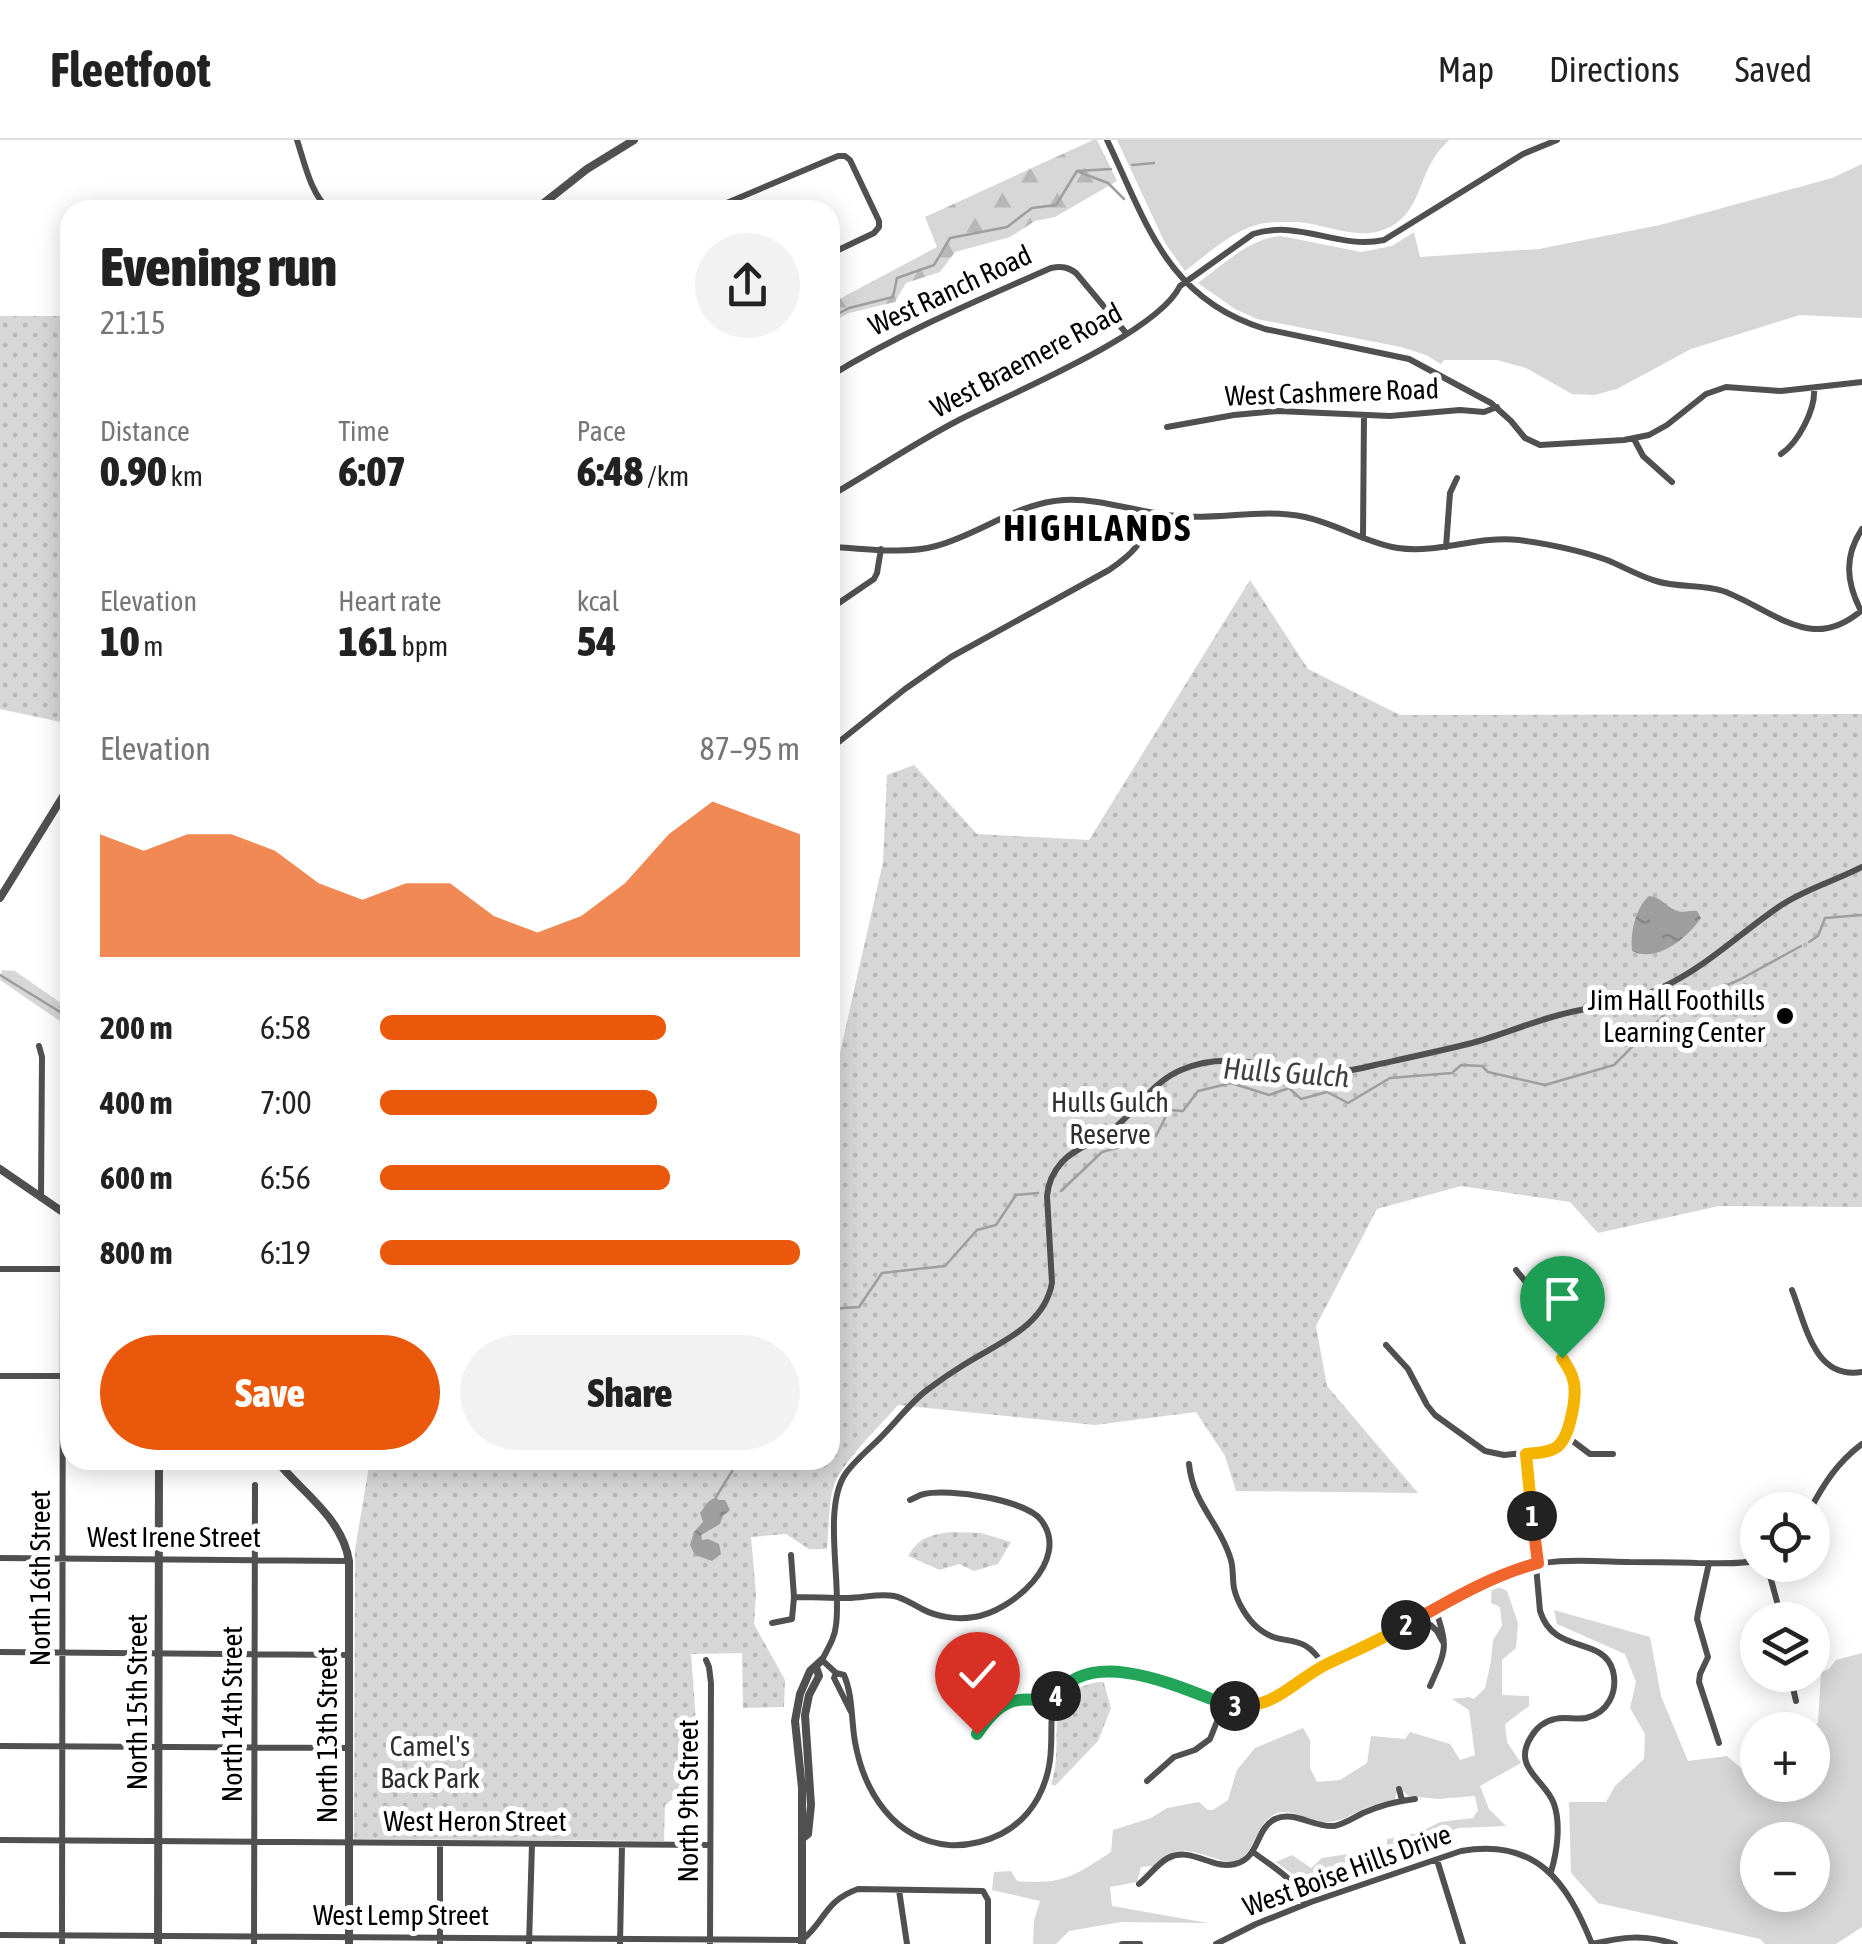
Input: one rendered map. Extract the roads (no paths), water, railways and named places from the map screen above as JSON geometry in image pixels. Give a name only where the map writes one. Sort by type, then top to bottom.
[{"type":"street","points":[[298,140],[321,200]]},
{"type":"street","points":[[548,200],[619,144],[634,140]]},
{"type":"street","points":[[1107,140],[1166,260],[1205,301],[1265,329],[1410,359],[1497,407],[1532,443],[1552,446],[1649,435],[1714,390],[1736,387],[1769,392],[1862,382]]},
{"type":"street","name":"West Braemere Road","points":[[840,490],[954,423],[1126,333],[1159,310],[1180,286],[1246,238],[1266,230],[1287,229],[1364,242],[1384,240],[1523,154],[1557,140]]},
{"type":"street","points":[[734,200],[842,156],[850,160],[879,228],[840,249]]},
{"type":"street","name":"West Ranch Road","points":[[840,370],[930,322],[1060,266],[1076,274],[1126,333]]},
{"type":"street","points":[[1781,454],[1795,442],[1813,403],[1814,388]]},
{"type":"street","name":"West Cashmere Road","points":[[1167,427],[1278,411],[1418,415],[1460,410],[1484,412],[1497,407]]},
{"type":"street","points":[[1363,538],[1364,415]]},
{"type":"street","points":[[1634,439],[1643,456],[1672,482]]},
{"type":"street","points":[[1446,547],[1450,493],[1457,478]]},
{"type":"street","points":[[840,547],[933,547],[1025,508],[1052,501],[1086,500],[1208,518],[1276,514],[1309,518],[1400,548],[1446,547],[1488,538],[1537,542],[1602,558],[1658,582],[1726,592],[1812,629],[1845,624],[1862,610],[1851,587],[1848,566],[1854,541],[1862,529]]},
{"type":"street","points":[[840,740],[951,657],[1132,554],[1142,539],[1149,512]]},
{"type":"street","points":[[840,602],[874,579],[881,549]]},
{"type":"street","points":[[0,898],[60,801]]},
{"type":"street","points":[[802,1942],[802,1839],[808,1834],[812,1805],[805,1715],[819,1663],[834,1638],[838,1597],[834,1524],[844,1476],[924,1392],[1003,1343],[1040,1312],[1052,1287],[1048,1186],[1070,1154],[1123,1121],[1161,1080],[1181,1069],[1218,1060],[1249,1060],[1316,1072],[1344,1071],[1473,1042],[1554,1016],[1661,989],[1792,899],[1862,866]]},
{"type":"street","points":[[38,1046],[42,1056],[40,1198]]},
{"type":"street","points":[[0,1169],[60,1211]]},
{"type":"street","points":[[0,1269],[60,1270]]},
{"type":"street","points":[[1386,1345],[1408,1369],[1426,1405],[1447,1426],[1494,1454],[1552,1450],[1566,1436],[1575,1396],[1574,1382],[1558,1351],[1542,1302],[1516,1270]]},
{"type":"street","points":[[1792,1290],[1820,1358],[1838,1372],[1862,1372]]},
{"type":"street","points":[[0,1376],[60,1376]]},
{"type":"street","points":[[1566,1436],[1590,1454],[1613,1454]]},
{"type":"street","points":[[1820,1492],[1843,1460],[1862,1444]]},
{"type":"street","points":[[1526,1454],[1540,1610],[1548,1628],[1565,1640],[1600,1653],[1609,1662],[1614,1682],[1611,1701],[1598,1714],[1552,1719],[1535,1731],[1528,1743],[1530,1772],[1555,1807],[1556,1853],[1551,1872],[1573,1900],[1592,1944],[1635,1936],[1675,1944]]},
{"type":"street","points":[[1189,1464],[1192,1487],[1230,1556],[1233,1586],[1247,1616],[1267,1634],[1309,1646],[1324,1666]]},
{"type":"street","name":"North 16th Street","points":[[62,1940],[64,1470]]},
{"type":"street","name":"North 15th Street","points":[[158,1940],[159,1470]]},
{"type":"street","name":"North 13th Street","points":[[285,1470],[338,1528],[346,1544],[349,1941]]},
{"type":"street","name":"North 14th Street","points":[[254,1485],[254,1940]]},
{"type":"street","points":[[794,1597],[894,1596],[943,1616],[977,1617],[1020,1596],[1047,1559],[1048,1534],[1032,1510],[962,1494],[926,1493],[910,1500]]},
{"type":"street","points":[[772,1623],[792,1620],[791,1555]]},
{"type":"street","name":"West Irene Street","points":[[0,1558],[348,1561]]},
{"type":"street","points":[[819,1663],[836,1673],[834,1678],[851,1712],[864,1778],[887,1812],[919,1837],[948,1845],[970,1845],[1010,1829],[1040,1796],[1050,1765],[1057,1694],[1072,1680],[1090,1672],[1161,1680],[1224,1704],[1262,1704],[1281,1696],[1324,1666],[1507,1572],[1538,1563],[1582,1558],[1740,1563]]},
{"type":"street","points":[[1710,1563],[1697,1620],[1708,1657],[1699,1682],[1719,1742]]},
{"type":"street","points":[[1435,1609],[1438,1627]]},
{"type":"street","points":[[1421,1616],[1445,1637],[1441,1662],[1430,1686]]},
{"type":"street","points":[[0,1652],[348,1654]]},
{"type":"street","name":"North 9th Street","points":[[706,1660],[711,1683],[710,1942]]},
{"type":"street","points":[[1794,1692],[1796,1700]]},
{"type":"street","points":[[977,1734],[990,1715],[1008,1702],[1029,1698],[1054,1703]]},
{"type":"street","points":[[1147,1780],[1174,1758],[1204,1746],[1224,1704]]},
{"type":"street","points":[[0,1746],[350,1748]]},
{"type":"street","points":[[1399,1789],[1402,1800]]},
{"type":"street","points":[[1139,1884],[1164,1860],[1180,1854],[1229,1865],[1242,1861],[1253,1852],[1268,1823],[1276,1818],[1289,1816],[1318,1826],[1333,1826],[1402,1800],[1415,1799]]},
{"type":"street","name":"West Heron Street","points":[[0,1840],[710,1845]]},
{"type":"street","points":[[440,1844],[440,1941]]},
{"type":"street","points":[[529,1941],[532,1844]]},
{"type":"street","points":[[620,1942],[622,1845]]},
{"type":"street","name":"West Boise Hills Drive","points":[[1217,1944],[1304,1905],[1462,1851],[1498,1850],[1531,1860],[1551,1872]]},
{"type":"street","points":[[1253,1852],[1296,1886],[1304,1905]]},
{"type":"street","points":[[1437,1860],[1463,1944]]},
{"type":"street","points":[[1143,1866],[1151,1874]]},
{"type":"street","points":[[802,1942],[826,1910],[858,1889],[983,1891],[988,1900],[988,1944]]},
{"type":"street","points":[[899,1890],[907,1944]]},
{"type":"street","name":"West Lemp Street","points":[[0,1935],[62,1940],[802,1942]]},
{"type":"street","points":[[1125,1944],[1140,1944]]},
{"type":"water","points":[[1649,896],[1678,911],[1697,911],[1701,918],[1671,946],[1642,954],[1632,951],[1632,936],[1637,913]]},
{"type":"water","points":[[716,1497],[725,1500],[730,1510],[720,1524],[701,1535],[702,1540],[719,1544],[721,1554],[712,1561],[695,1555],[690,1545],[703,1522],[700,1513]]},
{"type":"waterway","points":[[1132,165],[1154,163]]},
{"type":"waterway","points":[[840,313],[893,297],[897,278],[934,265],[950,238],[1007,227],[1032,208],[1056,205],[1077,171],[1111,169]]},
{"type":"waterway","points":[[1079,172],[1108,183],[1124,199]]},
{"type":"waterway","name":"Hulls Gulch","points":[[1809,942],[1818,936],[1825,918],[1862,915]]},
{"type":"waterway","name":"Hulls Gulch","points":[[1061,1191],[1102,1152],[1120,1147],[1130,1138],[1156,1136],[1169,1110],[1183,1111],[1198,1091],[1231,1083],[1269,1095],[1289,1088],[1301,1099],[1327,1092],[1348,1103],[1390,1078],[1452,1073],[1461,1065],[1482,1066],[1488,1072],[1545,1085],[1614,1065],[1668,1011],[1741,979],[1801,946]]},
{"type":"waterway","points":[[0,975],[60,1012]]},
{"type":"waterway","name":"Hulls Gulch","points":[[840,1308],[859,1307],[882,1273],[945,1266],[977,1230],[996,1225],[1016,1195],[1038,1193]]},
{"type":"waterway","name":"Hulls Gulch","points":[[716,1497],[733,1470]]},
{"type":"place","name":"Jim Hall Foothills Learning Center","points":[[1785,1016]]},
{"type":"district","name":"HIGHLANDS","points":[[1098,528]]},
{"type":"park label","name":"Hulls Gulch Reserve","points":[[1110,1118]]},
{"type":"park label","name":"Camel's Back Park","points":[[430,1762]]}]
